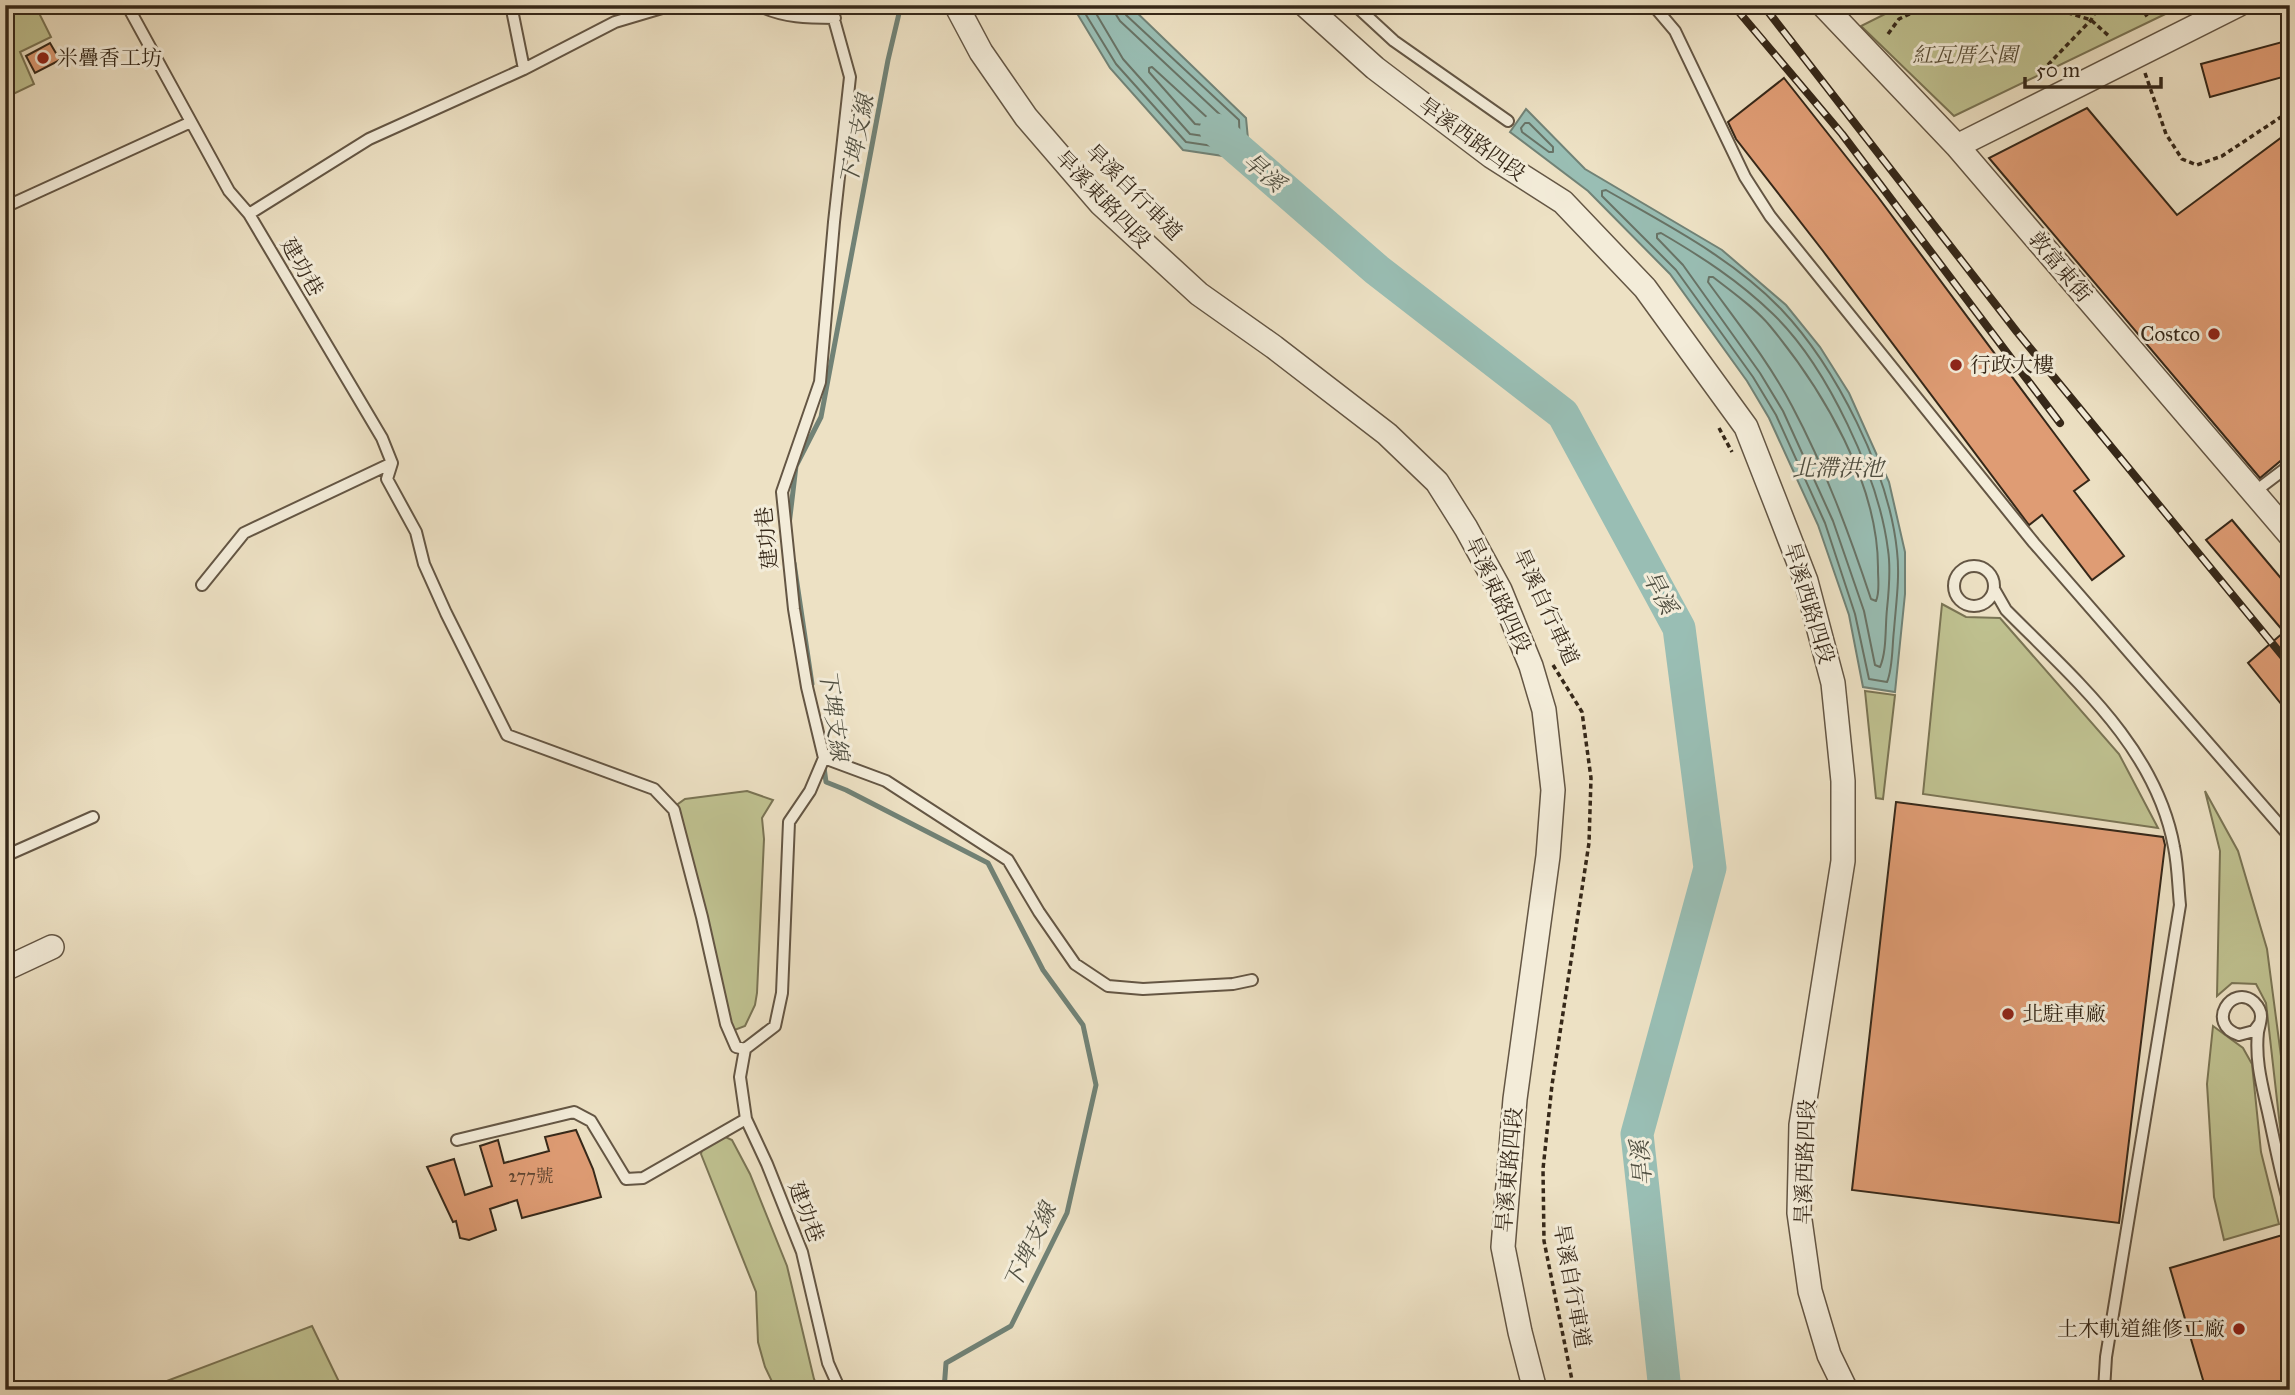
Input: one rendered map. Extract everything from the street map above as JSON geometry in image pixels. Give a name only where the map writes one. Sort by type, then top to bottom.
[{"type":"street","name":"旱溪東路四段","points":[[957,5],[981,52],[1026,117],[1101,204],[1199,294],[1274,347],[1387,434],[1437,482],[1500,590],[1531,666],[1544,710],[1553,790],[1548,856],[1515,1099],[1503,1247],[1535,1390]]},
{"type":"street","name":"旱溪西路四段","points":[[1305,5],[1375,68],[1491,156],[1563,202],[1645,288],[1746,427],[1766,476],[1806,581],[1833,683],[1843,781],[1843,861],[1801,1125],[1799,1213],[1810,1291],[1829,1355],[1846,1390]]},
{"type":"street","name":"敦富東街","points":[[1823,5],[1957,146],[2290,535]]},
{"type":"street","points":[[1957,146],[2238,5]]},
{"type":"street","points":[[5,970],[51,947]]},
{"type":"lane","name":"建功巷","points":[[127,5],[229,191],[249,214],[382,438],[392,463],[387,480],[416,532],[424,565],[507,735],[654,789],[674,810],[726,1024],[736,1047],[745,1049],[740,1077],[747,1119],[802,1252],[828,1363],[840,1390]]},
{"type":"lane","points":[[511,5],[524,69]]},
{"type":"lane","points":[[758,5],[773,13],[806,18],[835,18]]},
{"type":"lane","name":"建功巷","points":[[824,758],[807,687],[794,609],[782,492],[820,382],[850,77],[830,5]]},
{"type":"lane","points":[[1355,5],[1394,41],[1508,121]]},
{"type":"lane","points":[[1653,5],[1675,31],[1745,177],[1770,216],[2034,543],[2290,837]]},
{"type":"lane","points":[[249,214],[369,139],[524,69],[615,22],[662,8]]},
{"type":"lane","points":[[5,207],[191,122]]},
{"type":"lane","points":[[202,585],[244,533],[392,463]]},
{"type":"lane","points":[[2253,494],[2290,465]]},
{"type":"lane","points":[[2006,610],[1982,605],[1969,606],[1958,598],[1954,586],[1958,574],[1970,567],[1983,568],[1992,577],[1994,589],[2006,610],[2106,711],[2134,749],[2162,803],[2174,846],[2180,905],[2106,1357],[2104,1390]]},
{"type":"lane","points":[[1982,605],[1988,601],[1994,589]]},
{"type":"lane","points":[[745,1049],[775,1026],[782,993],[789,822],[810,791],[824,758],[886,781],[1008,860],[1039,912],[1075,964],[1108,986],[1143,989],[1252,981]]},
{"type":"lane","points":[[5,856],[93,817]]},
{"type":"lane","points":[[2256,1052],[2224,1024],[2223,1012],[2230,1002],[2242,998],[2253,1001],[2260,1011],[2256,1052],[2290,1207]]},
{"type":"lane","points":[[2239,1035],[2254,1031],[2260,1023]]},
{"type":"lane","points":[[457,1140],[574,1112],[591,1121],[626,1179],[643,1178],[747,1119]]},
{"type":"path","points":[[1888,34],[1899,19],[1928,5]]},
{"type":"path","points":[[2043,5],[2091,20],[2110,37]]},
{"type":"path","points":[[2042,71],[2091,20],[2099,5]]},
{"type":"path","points":[[2140,5],[2148,18]]},
{"type":"path","points":[[2138,55],[2166,134],[2182,159],[2197,165],[2222,156],[2290,111]]},
{"type":"path","points":[[1718,424],[1736,459]]},
{"type":"path","name":"旱溪自行車道","points":[[1546,654],[1582,712],[1591,778],[1587,856],[1552,1085],[1543,1169],[1544,1241],[1574,1390]]},
{"type":"green space","points":[[28,5],[35,5],[51,37],[20,52],[34,84],[5,98],[5,16]]},
{"type":"green space","name":"紅瓦厝公園","points":[[1903,5],[2184,5],[1954,116],[1861,26]]},
{"type":"green space","points":[[1942,604],[1966,617],[2000,618],[2119,754],[2158,828],[1923,794]]},
{"type":"green space","points":[[1865,691],[1895,695],[1883,799],[1876,798]]},
{"type":"green space","points":[[747,791],[773,800],[762,818],[764,839],[755,1005],[745,1026],[732,1031],[719,987],[707,915],[671,809],[685,799]]},
{"type":"green space","points":[[2205,791],[2238,851],[2267,949],[2290,1125],[2290,1173],[2282,1144],[2266,1003],[2256,984],[2232,983],[2217,996],[2220,851]]},
{"type":"green space","points":[[2213,1026],[2243,1048],[2252,1064],[2261,1152],[2279,1224],[2224,1240],[2214,1197],[2207,1084]]},
{"type":"green space","points":[[721,1135],[732,1140],[750,1174],[787,1266],[819,1390],[776,1390],[765,1367],[758,1342],[756,1292],[701,1154],[703,1146]]},
{"type":"green space","points":[[312,1326],[343,1390],[143,1390]]},
{"type":"water","points":[[1072,5],[1129,5],[1246,118],[1250,160],[1183,150],[1110,68]]},
{"type":"water","name":"北滯洪池","points":[[1526,109],[1585,169],[1722,250],[1786,305],[1820,347],[1849,393],[1889,482],[1905,552],[1905,594],[1895,692],[1863,687],[1849,615],[1818,525],[1769,418],[1747,381],[1670,274],[1588,191],[1510,132]]},
{"type":"building","points":[[2290,40],[2290,75],[2210,97],[2201,64]]},
{"type":"building","name":"米疊香工坊","points":[[50,43],[60,60],[35,73],[26,56]]},
{"type":"building","name":"行政大樓","points":[[1784,78],[1878,197],[2089,480],[2074,491],[2124,556],[2092,580],[2042,515],[2029,525],[1736,139],[1728,122]]},
{"type":"building","name":"Costco","points":[[2087,108],[2177,215],[2290,131],[2290,453],[2260,478],[1989,158]]},
{"type":"building","points":[[2232,520],[2290,589],[2290,715],[2248,663],[2284,632],[2206,540]]},
{"type":"building","name":"北駐車廠","points":[[1896,802],[2163,837],[2165,845],[2119,1223],[1852,1190]]},
{"type":"building","points":[[576,1130],[593,1169],[601,1197],[522,1218],[517,1200],[490,1209],[496,1230],[469,1240],[460,1238],[456,1221],[453,1222],[427,1167],[454,1159],[465,1195],[492,1186],[480,1146],[498,1140],[504,1163],[549,1151],[545,1137]]},
{"type":"building","name":"土木軌道維修工廠","points":[[2286,1234],[2290,1246],[2290,1390],[2206,1390],[2170,1268]]},
{"type":"waterway","name":"下埤支線","points":[[789,525],[796,466],[821,417],[888,60],[901,5]]},
{"type":"waterway","name":"旱溪","points":[[1216,130],[1377,270],[1563,414],[1679,628],[1710,868],[1637,1134],[1665,1390]]},
{"type":"waterway","name":"下埤支線","points":[[794,563],[812,684]]},
{"type":"waterway","name":"下埤支線","points":[[824,767],[826,782],[988,863],[1043,970],[1083,1025],[1096,1085],[1067,1213],[1011,1326],[946,1363],[944,1390]]},
{"type":"railway","points":[[1733,5],[1842,134],[2060,423]]},
{"type":"railway","points":[[1763,5],[2017,332],[2290,665]]},
{"type":"place","name":"米疊香工坊","points":[[43,58]]},
{"type":"place","name":"Costco","points":[[2214,334]]},
{"type":"place","name":"行政大樓","points":[[1956,365]]},
{"type":"place","name":"北駐車廠","points":[[2008,1014]]},
{"type":"place","name":"土木軌道維修工廠","points":[[2239,1329]]}]
